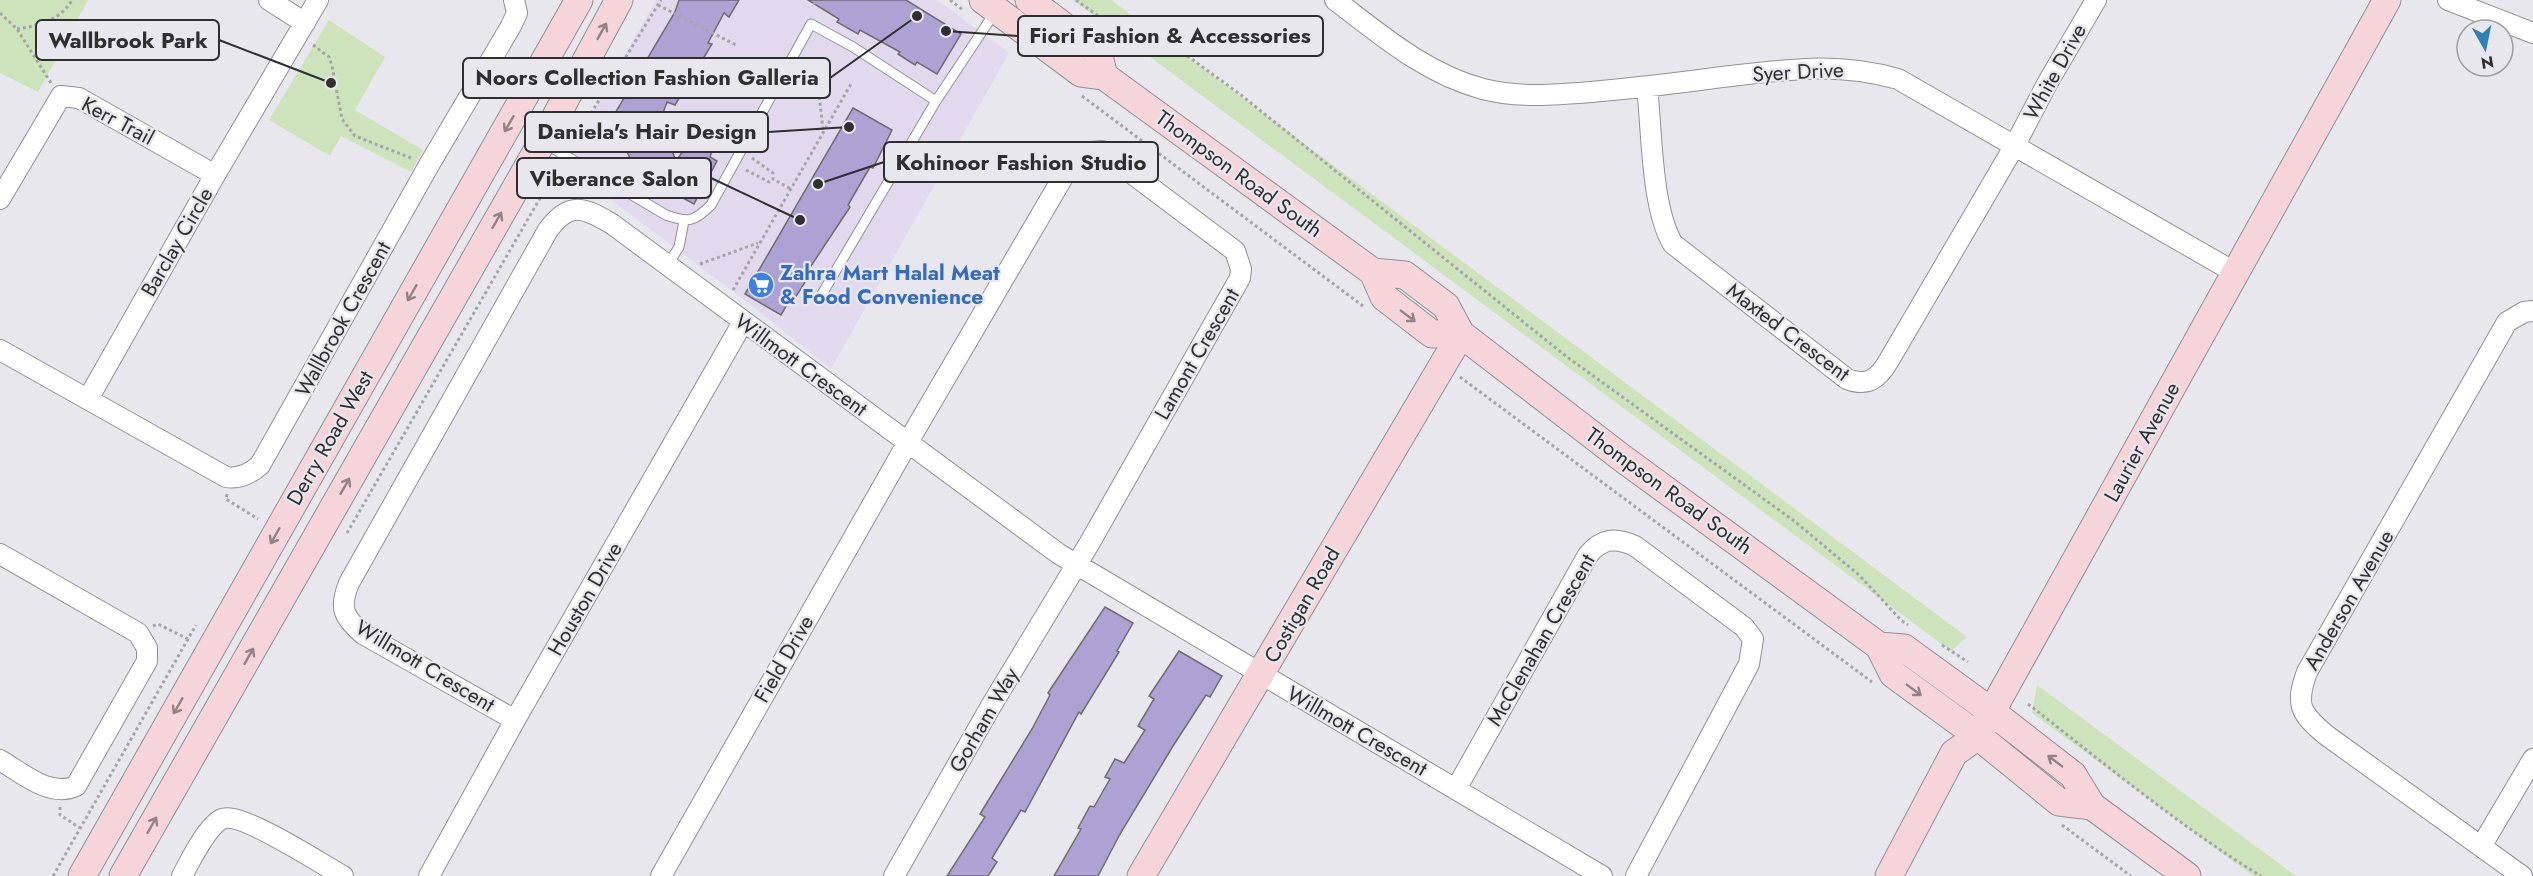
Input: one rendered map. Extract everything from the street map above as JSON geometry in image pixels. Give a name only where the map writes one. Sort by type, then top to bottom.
[{"type":"main road","name":"Derry Road West","points":[[81,876],[579,0]]},
{"type":"main road","name":"Derry Road West","points":[[123,876],[542,142],[619,0]]},
{"type":"main road","points":[[1029,0],[1098,52],[1104,76]]},
{"type":"main road","name":"Laurier Avenue","points":[[1889,876],[1954,753],[1978,736],[1992,712],[2387,0]]},
{"type":"main road","name":"Thompson Road South","points":[[992,9],[1081,73],[1104,76],[1373,272],[1384,297],[1432,334],[1461,334],[1622,458],[1879,646],[1893,674],[1978,736],[2059,802],[2092,806]]},
{"type":"main road","name":"Costigan Road","points":[[1141,876],[1461,334]]},
{"type":"main road","name":"Thompson Road South","points":[[1879,646],[1904,648],[1992,712],[2073,775],[2092,806],[2187,876]]},
{"type":"street","points":[[268,0],[301,29]]},
{"type":"street","name":"Barclay Circle","points":[[87,399],[318,0]]},
{"type":"street","name":"Wallbrook Crescent","points":[[231,478],[246,474],[260,465],[429,165],[511,26],[517,13],[514,0]]},
{"type":"street","name":"Syer Drive","points":[[1335,0],[1418,61],[1482,88],[1515,94],[1556,95],[1647,87],[1800,68],[1839,67],[1868,70],[1898,79],[2236,273]]},
{"type":"street","name":"White Drive","points":[[2015,145],[2048,82],[2096,0]]},
{"type":"street","points":[[2448,0],[2533,33]]},
{"type":"street","name":"Maxted Crescent","points":[[1647,87],[1658,195],[1662,219],[1673,244],[1847,379],[1855,382],[1864,383],[1880,375],[2015,145]]},
{"type":"street","name":"Kerr Trail","points":[[0,199],[61,96],[79,98],[215,175]]},
{"type":"street","name":"Lamont Crescent","points":[[908,442],[1074,160],[1085,152],[1102,151],[1235,251],[1241,268],[1240,278],[1076,565]]},
{"type":"street","name":"Willmott Crescent","points":[[515,720],[363,634],[347,617],[343,598],[366,552],[557,217],[573,209],[595,214],[612,225],[1076,565],[1602,876]]},
{"type":"street","name":"Anderson Avenue","points":[[2522,876],[2308,721],[2299,703],[2300,689],[2307,672],[2507,322],[2524,312],[2533,311]]},
{"type":"street","name":"Houston Drive","points":[[429,876],[515,720],[743,322]]},
{"type":"street","points":[[0,350],[212,471],[231,478]]},
{"type":"street","name":"Field Drive","points":[[661,876],[908,442]]},
{"type":"street","name":"McClenahan Crescent","points":[[1456,789],[1588,555],[1604,540],[1630,543],[1744,627],[1753,639],[1749,664],[1636,876]]},
{"type":"street","points":[[0,554],[138,633],[147,648],[147,661],[142,672],[76,786],[60,791],[50,789],[0,760]]},
{"type":"street","name":"Gorham Way","points":[[894,876],[1076,565]]},
{"type":"street","points":[[2482,845],[2533,759]]},
{"type":"street","points":[[182,876],[203,840],[216,824],[222,819],[231,818],[267,832],[343,876]]},
{"type":"lane","points":[[822,294],[992,9]]},
{"type":"lane","points":[[542,142],[666,215],[684,221],[699,217],[711,205],[811,24],[853,47],[936,101]]},
{"type":"lane","points":[[667,266],[679,247],[684,221]]},
{"type":"path","points":[[17,29],[40,25],[67,10],[72,0]]},
{"type":"path","points":[[342,541],[565,155],[661,0]]},
{"type":"path","points":[[814,4],[816,0]]},
{"type":"path","points":[[950,0],[992,9]]},
{"type":"path","points":[[1076,0],[1118,30],[1145,45],[1189,57],[1241,95],[1568,357],[1793,520],[1859,575],[1901,620],[1911,626]]},
{"type":"path","points":[[658,5],[738,46]]},
{"type":"path","points":[[0,13],[17,29],[36,62],[61,96]]},
{"type":"path","points":[[301,29],[328,57],[332,66],[342,119],[356,136],[429,165]]},
{"type":"path","points":[[816,67],[823,131]]},
{"type":"path","points":[[733,290],[851,84]]},
{"type":"path","points":[[1076,91],[1367,309]]},
{"type":"path","points":[[741,152],[770,169],[773,172],[773,179]]},
{"type":"path","points":[[734,164],[769,182],[773,179]]},
{"type":"path","points":[[773,179],[790,189]]},
{"type":"path","points":[[700,264],[759,243]]},
{"type":"path","points":[[1464,379],[1876,686]]},
{"type":"path","points":[[231,478],[226,499],[258,519]]},
{"type":"path","points":[[138,633],[158,624],[188,639]]},
{"type":"path","points":[[1940,644],[1968,662]]},
{"type":"path","points":[[2028,704],[2231,857],[2261,876]]},
{"type":"path","points":[[60,791],[60,815],[80,828]]},
{"type":"shaded area","points":[[656,0],[937,0],[1009,53],[831,369],[751,305],[611,200],[555,179]]},
{"type":"green space","points":[[0,0],[88,0],[38,92],[0,73]]},
{"type":"green space","points":[[1073,0],[1111,0],[1967,637],[1951,651]]},
{"type":"green space","points":[[329,20],[385,57],[355,110],[423,150],[411,172],[341,136],[330,156],[269,120]]},
{"type":"green space","points":[[2037,685],[2296,876],[2253,876],[2032,713]]},
{"type":"building","points":[[679,0],[739,0],[729,17],[724,13],[708,43],[712,44],[675,105],[667,102],[660,121],[676,161],[690,141],[712,151],[710,157],[717,161],[694,204],[638,174],[611,120],[675,12]]},
{"type":"building","points":[[808,0],[906,0],[961,34],[937,74],[917,62],[915,65],[898,54],[900,52],[860,30],[858,34],[837,22],[839,19]]},
{"type":"building","points":[[853,108],[892,130],[873,168],[870,167],[848,205],[850,207],[805,275],[809,276],[795,298],[792,296],[781,315],[745,294]]},
{"type":"building","points":[[1105,607],[1133,623],[1117,651],[1119,652],[1081,714],[1079,712],[1025,812],[1021,810],[992,858],[997,862],[988,876],[947,876],[985,817],[980,814],[1032,729],[1050,695],[1048,693]]},
{"type":"building","points":[[1179,651],[1222,676],[1210,697],[1206,695],[1173,746],[1120,834],[1098,876],[1054,876],[1081,829],[1078,828],[1090,806],[1094,807],[1110,779],[1105,777],[1115,759],[1124,763],[1145,730],[1138,726],[1154,699],[1149,696]]},
{"type":"place","name":"Noors Collection Fashion Galleria","points":[[917,16]]},
{"type":"place","name":"Fiori Fashion & Accessories","points":[[946,31]]},
{"type":"place","name":"Wallbrook Park","points":[[331,83]]},
{"type":"place","name":"Daniela's Hair Design","points":[[849,127]]},
{"type":"place","name":"Kohinoor Fashion Studio","points":[[818,184]]},
{"type":"place","name":"Viberance Salon","points":[[800,220]]},
{"type":"place","name":"Zahra Mart Halal Meat & Food Convenience","points":[[761,285]]}]
